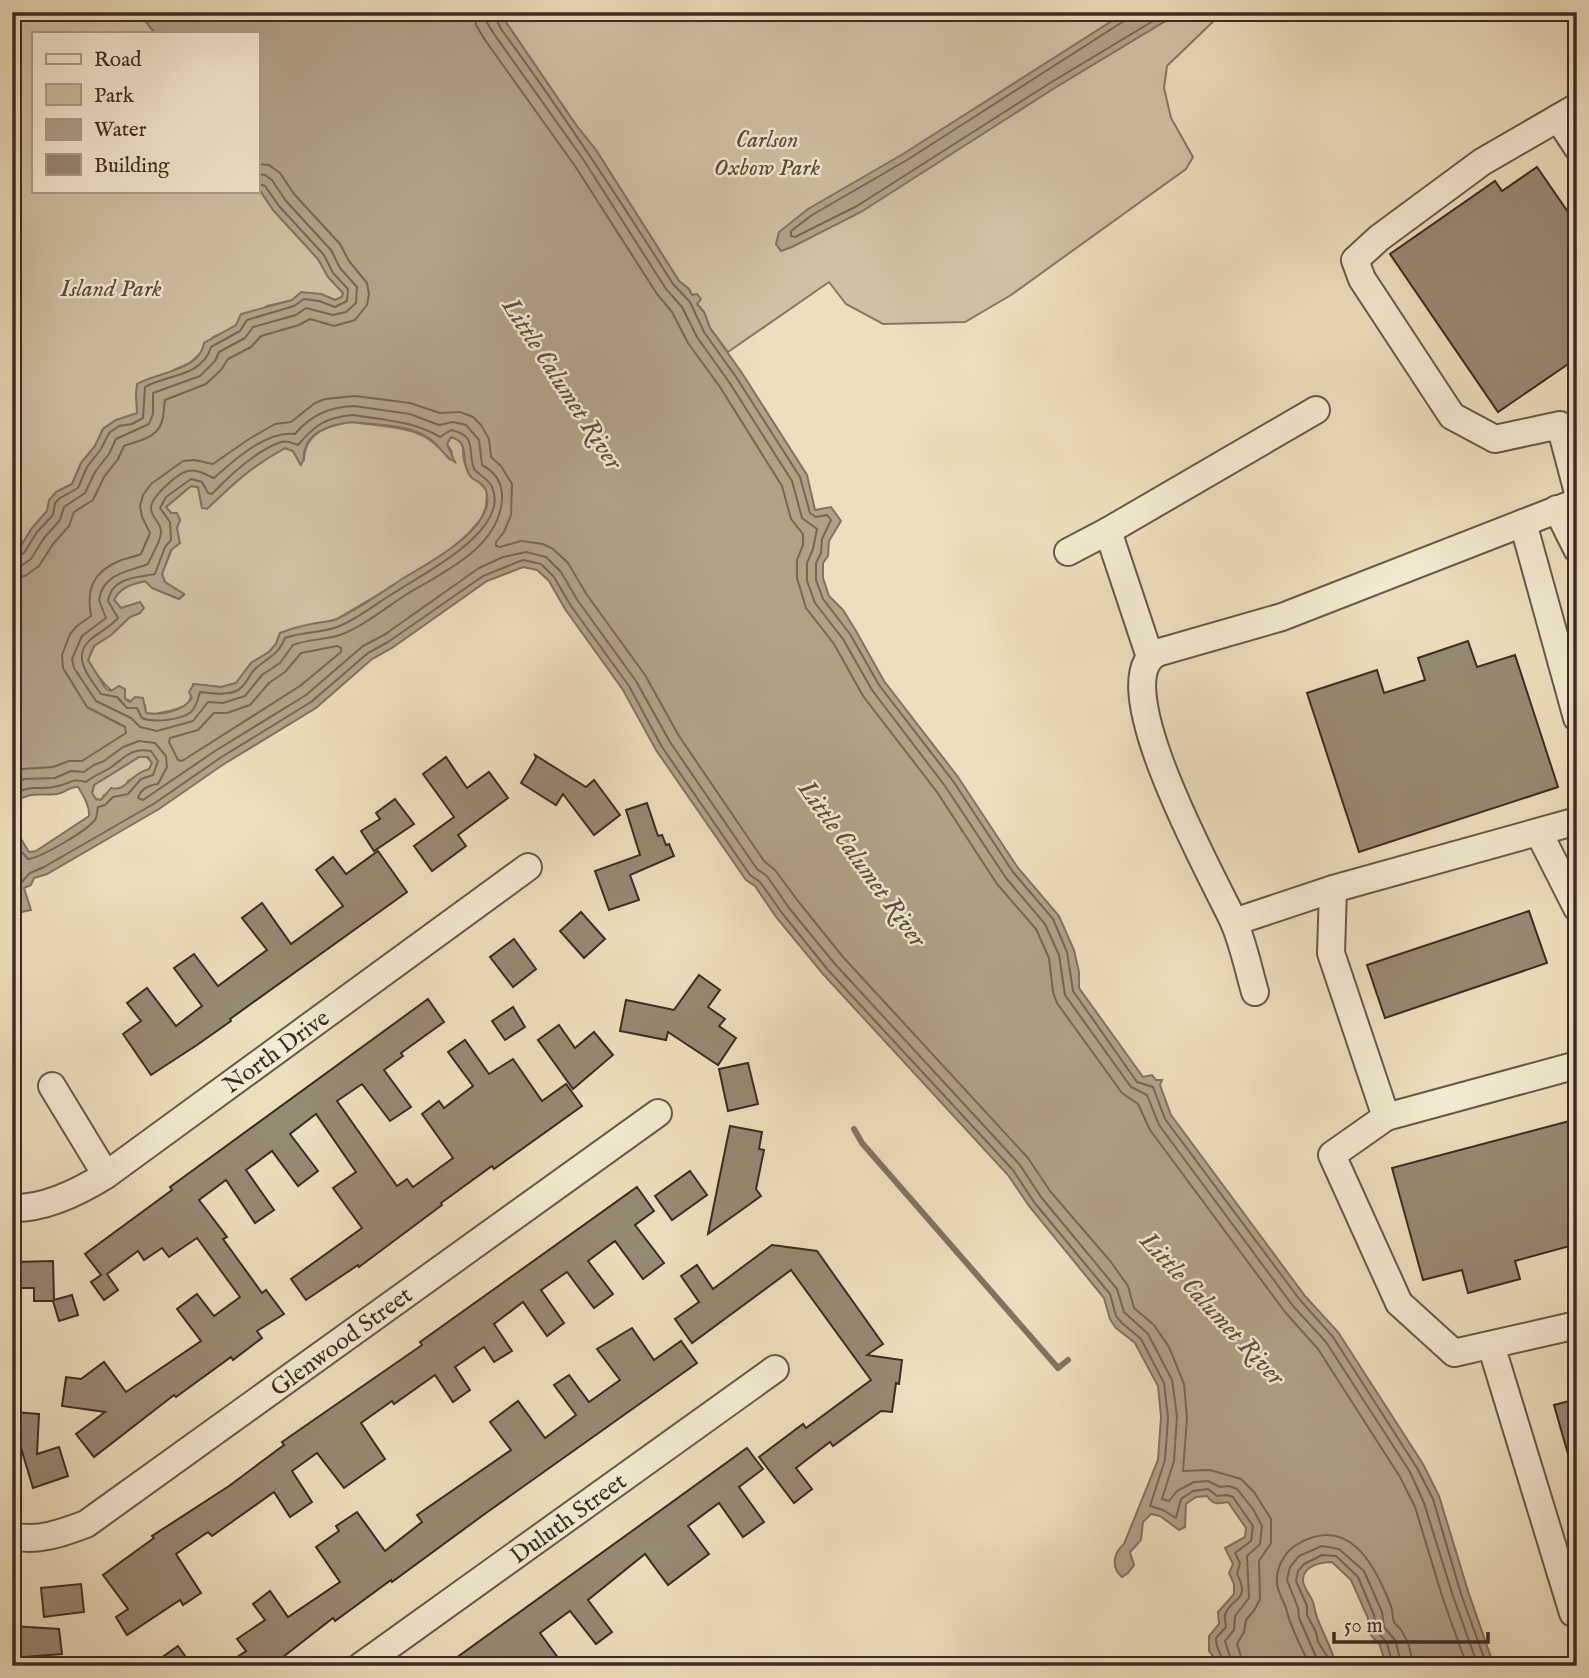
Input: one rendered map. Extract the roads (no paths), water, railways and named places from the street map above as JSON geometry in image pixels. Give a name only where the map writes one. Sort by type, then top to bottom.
[{"type":"street","points":[[1577,147],[1567,112],[1482,162],[1379,238],[1355,260],[1363,279],[1452,416],[1495,439],[1569,420],[1577,489]]},
{"type":"street","points":[[1068,552],[1316,410]]},
{"type":"street","points":[[1255,992],[1234,922],[1178,811],[1154,741],[1142,692],[1143,670],[1150,657],[1282,617],[1567,506],[1577,549]]},
{"type":"street","points":[[1523,523],[1577,718]]},
{"type":"street","points":[[1108,531],[1150,657]]},
{"type":"street","points":[[1234,922],[1333,889],[1577,821]]},
{"type":"street","points":[[1539,833],[1577,908]]},
{"type":"street","name":"North Drive","points":[[12,1208],[74,1195],[106,1175],[528,867]]},
{"type":"street","points":[[1333,889],[1331,953],[1386,1117]]},
{"type":"street","points":[[1577,1065],[1386,1117],[1332,1156],[1399,1303],[1454,1353],[1577,1325]]},
{"type":"street","points":[[52,1086],[106,1175]]},
{"type":"street","name":"Glenwood Street","points":[[12,1536],[54,1536],[86,1524],[658,1113]]},
{"type":"street","points":[[1491,1345],[1573,1613],[1577,1612]]},
{"type":"street","name":"Duluth Street","points":[[361,1666],[775,1369]]},
{"type":"water","name":"Little Calumet River","points":[[138,12],[499,12],[596,150],[679,281],[692,295],[697,294],[701,299],[697,304],[704,312],[710,328],[807,475],[815,510],[831,507],[841,521],[829,541],[828,556],[823,563],[823,578],[829,596],[843,610],[884,681],[958,777],[1018,868],[1059,916],[1074,950],[1079,988],[1143,1077],[1152,1075],[1156,1080],[1162,1080],[1160,1085],[1171,1115],[1305,1296],[1338,1332],[1423,1464],[1439,1496],[1494,1666],[1386,1666],[1380,1645],[1369,1633],[1368,1618],[1351,1580],[1332,1562],[1309,1568],[1303,1581],[1336,1666],[1220,1666],[1209,1651],[1209,1636],[1219,1624],[1218,1612],[1234,1594],[1234,1584],[1229,1573],[1233,1564],[1225,1548],[1245,1537],[1246,1528],[1228,1502],[1216,1503],[1207,1496],[1196,1497],[1186,1504],[1185,1527],[1179,1530],[1160,1516],[1151,1514],[1143,1522],[1141,1540],[1130,1552],[1134,1565],[1122,1577],[1118,1573],[1116,1556],[1124,1544],[1158,1460],[1161,1417],[1158,1386],[1135,1343],[1116,1328],[1110,1319],[1104,1298],[1029,1206],[1008,1175],[823,974],[776,917],[755,886],[746,880],[656,750],[623,690],[565,609],[549,581],[537,570],[523,567],[487,581],[392,648],[372,659],[316,708],[224,764],[159,809],[47,874],[34,878],[31,885],[24,888],[31,910],[12,914],[12,834],[21,839],[29,852],[36,851],[89,816],[89,812],[78,787],[57,794],[30,795],[12,803],[12,554],[19,549],[47,511],[49,500],[56,492],[72,484],[81,463],[95,446],[103,429],[116,420],[137,413],[137,384],[195,360],[204,343],[236,325],[241,314],[292,300],[301,292],[321,294],[335,300],[342,297],[343,293],[328,277],[318,259],[273,210],[259,189],[259,32],[154,32]],"holes":[[[352,422],[401,427],[431,440],[455,462],[447,444],[451,437],[457,440],[463,449],[468,472],[485,487],[487,504],[482,518],[458,543],[346,615],[280,633],[269,652],[251,663],[236,683],[221,687],[194,684],[189,692],[192,698],[178,709],[159,714],[146,713],[143,698],[135,697],[130,702],[125,699],[125,689],[119,686],[111,691],[106,689],[88,660],[94,646],[144,608],[140,602],[121,608],[114,600],[120,592],[145,581],[152,588],[179,599],[184,594],[165,582],[162,574],[171,550],[180,543],[177,528],[180,520],[177,513],[171,513],[166,507],[191,486],[198,487],[202,508],[207,509],[243,476],[285,448],[293,451],[301,465],[308,442],[318,432],[331,426]],[[139,757],[148,757],[152,763],[149,769],[142,771],[125,785],[111,788],[101,800],[96,799],[92,793],[94,785]]]},
{"type":"water","points":[[1126,12],[1184,12],[1053,89],[861,212],[792,247],[781,251],[776,244],[779,232],[808,209],[903,154]]},
{"type":"waterway","points":[[854,1129],[862,1143],[1058,1368],[1068,1360]]},
{"type":"park label","name":"Carlson Oxbow Park","points":[[767,153]]},
{"type":"park label","name":"Island Park","points":[[111,288]]}]
